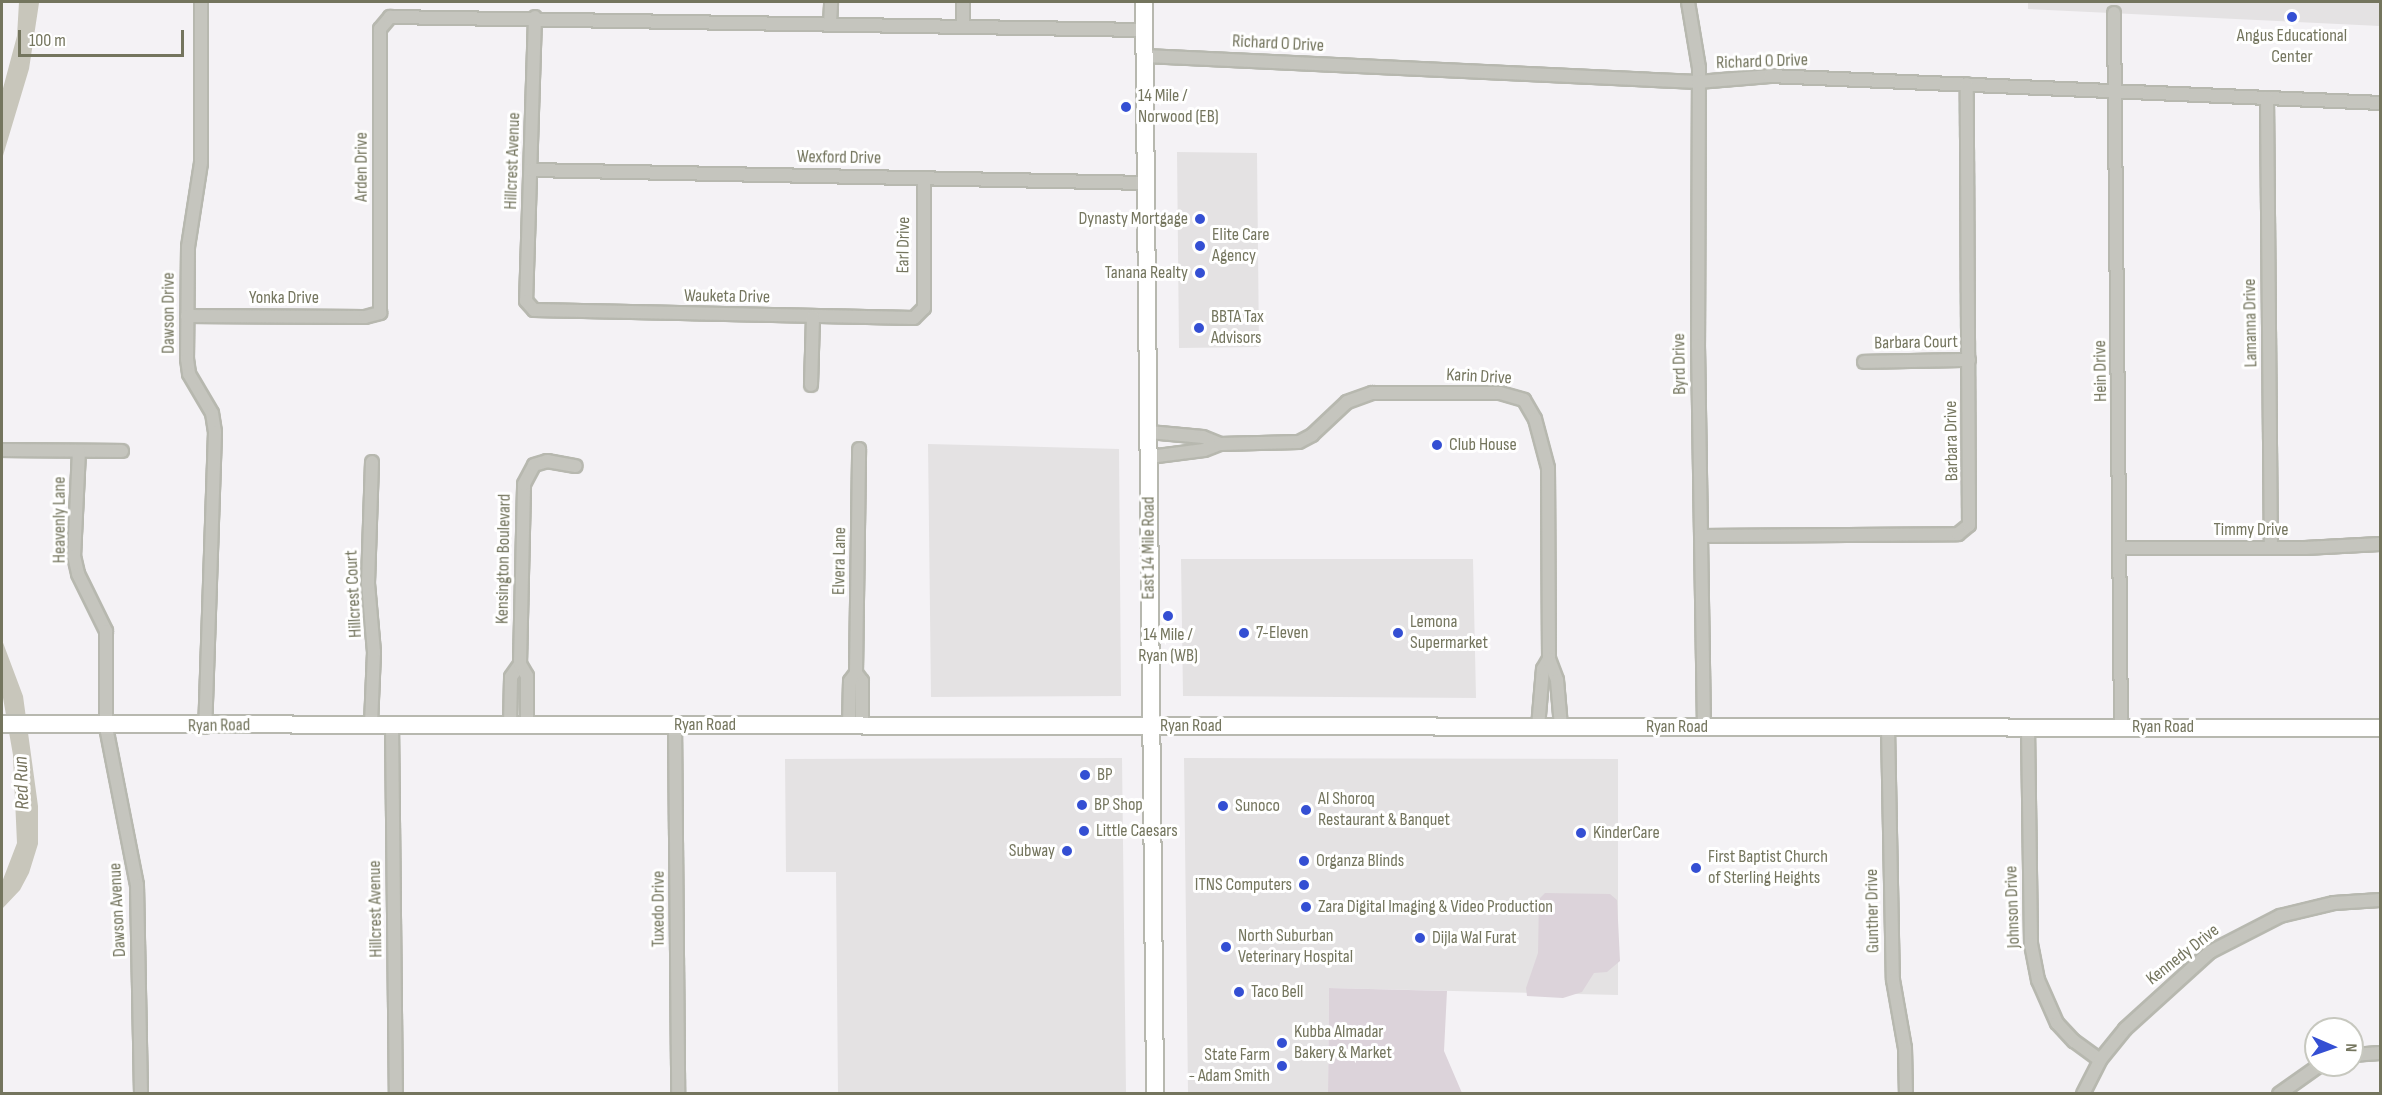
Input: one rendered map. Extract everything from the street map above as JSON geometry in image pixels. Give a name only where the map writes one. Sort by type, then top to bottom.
[{"type":"main road","name":"East 14 Mile Road","points":[[1144,2],[1155,1094]]},
{"type":"main road","name":"Ryan Road","points":[[2,724],[106,727],[675,724],[2380,728]]},
{"type":"street","name":"Dawson Drive","points":[[201,2],[201,163],[188,247],[187,367],[212,412],[215,432],[205,727]]},
{"type":"street","points":[[830,24],[831,2]]},
{"type":"street","points":[[963,2],[963,27]]},
{"type":"street","name":"Byrd Drive","points":[[1688,2],[1699,51],[1704,727]]},
{"type":"street","name":"Hein Drive","points":[[2114,13],[2121,728]]},
{"type":"street","name":"Arden Drive","points":[[380,313],[380,44],[384,21],[395,16],[536,17]]},
{"type":"street","points":[[536,17],[1145,30]]},
{"type":"street","name":"Hillcrest Avenue","points":[[529,307],[536,17]]},
{"type":"street","name":"Richard O Drive","points":[[1145,56],[1698,82],[1770,76],[2380,103]]},
{"type":"street","name":"Barbara Drive","points":[[1701,536],[1962,532],[1971,520],[1967,84]]},
{"type":"street","name":"Lamanna Drive","points":[[2266,98],[2271,548]]},
{"type":"street","name":"Wexford Drive","points":[[531,170],[1146,183]]},
{"type":"street","name":"Earl Drive","points":[[924,178],[924,313]]},
{"type":"street","name":"Wauketa Drive","points":[[529,307],[544,311],[813,317],[914,318],[924,313]]},
{"type":"street","name":"Yonka Drive","points":[[187,316],[365,317],[380,313]]},
{"type":"street","points":[[811,385],[813,317]]},
{"type":"street","name":"Barbara Court","points":[[1864,362],[1969,360]]},
{"type":"street","name":"Karin Drive","points":[[1149,457],[1204,450],[1220,444],[1299,442],[1312,435],[1347,402],[1372,393],[1500,393],[1524,400],[1535,419],[1548,468],[1549,659],[1557,680],[1561,727]]},
{"type":"street","name":"Karin Drive","points":[[1149,432],[1203,437],[1220,444]]},
{"type":"street","name":"Elvera Lane","points":[[855,725],[850,681],[856,673],[859,449]]},
{"type":"street","name":"Heavenly Lane","points":[[2,450],[122,451]]},
{"type":"street","name":"Heavenly Lane","points":[[79,451],[74,556],[78,574],[106,631],[106,727]]},
{"type":"street","name":"Kensington Boulevard","points":[[527,726],[527,676],[520,664],[524,484],[534,465],[547,461],[576,466]]},
{"type":"street","name":"Hillcrest Court","points":[[370,724],[375,652],[368,583],[372,462]]},
{"type":"street","name":"Timmy Drive","points":[[2121,548],[2271,548],[2380,543]]},
{"type":"street","name":"Karin Drive","points":[[1538,727],[1543,669],[1549,659]]},
{"type":"street","name":"Kensington Boulevard","points":[[510,726],[511,677],[520,664]]},
{"type":"street","name":"Hillcrest Avenue","points":[[392,724],[396,1094]]},
{"type":"street","name":"Tuxedo Drive","points":[[675,724],[678,1094]]},
{"type":"street","name":"Dawson Avenue","points":[[106,727],[137,885],[141,1094]]},
{"type":"street","name":"Gunther Drive","points":[[1888,727],[1893,980],[1905,1048],[1906,1094]]},
{"type":"street","name":"Johnson Drive","points":[[2028,727],[2031,934],[2038,980],[2058,1023],[2074,1041],[2100,1060]]},
{"type":"street","name":"Kennedy Drive","points":[[2083,1094],[2100,1060],[2125,1029],[2210,952],[2250,929],[2309,908],[2380,900]]},
{"type":"street","points":[[2364,1054],[2380,1053]]},
{"type":"street","points":[[2278,1094],[2304,1076]]},
{"type":"shaded area","name":"Angus Educational Center","points":[[2028,2],[2380,2],[2380,26],[2028,9]]},
{"type":"shaded area","points":[[1177,152],[1257,153],[1259,347],[1179,348]]},
{"type":"shaded area","points":[[928,444],[1119,449],[1121,696],[931,697]]},
{"type":"shaded area","points":[[1181,559],[1473,559],[1476,698],[1183,696]]},
{"type":"shaded area","points":[[1122,758],[1126,1093],[838,1093],[836,872],[786,872],[785,759]]},
{"type":"shaded area","points":[[1184,758],[1618,759],[1618,995],[1329,988],[1328,1093],[1188,1093]]},
{"type":"shaded area","points":[[1545,893],[1610,894],[1617,900],[1620,961],[1607,972],[1594,973],[1582,992],[1563,998],[1527,996],[1526,988],[1538,953],[1539,899]]},
{"type":"shaded area","points":[[1329,988],[1447,991],[1444,1051],[1462,1093],[1328,1093]]},
{"type":"water","points":[[19,2],[39,3],[29,69],[2,159],[2,92],[17,36]]},
{"type":"water","name":"Red Run","points":[[2,640],[23,696],[38,806],[38,844],[29,873],[20,890],[2,909],[2,882],[17,843],[13,755],[2,692]]},
{"type":"place","name":"Angus Educational Center","points":[[2292,17]]},
{"type":"place","name":"14 Mile / Norwood (EB)","points":[[1126,107]]},
{"type":"place","name":"Dynasty Mortgage","points":[[1200,219]]},
{"type":"place","name":"Elite Care Agency","points":[[1200,246]]},
{"type":"place","name":"Tanana Realty","points":[[1200,273]]},
{"type":"place","name":"BBTA Tax Advisors","points":[[1199,328]]},
{"type":"place","name":"Club House","points":[[1437,445]]},
{"type":"place","name":"14 Mile / Ryan (WB)","points":[[1168,616]]},
{"type":"place","name":"7-Eleven","points":[[1244,633]]},
{"type":"place","name":"Lemona Supermarket","points":[[1398,633]]},
{"type":"place","name":"BP","points":[[1085,775]]},
{"type":"place","name":"BP Shop","points":[[1082,805]]},
{"type":"place","name":"Sunoco","points":[[1223,806]]},
{"type":"place","name":"Al Shoroq Restaurant & Banquet","points":[[1306,810]]},
{"type":"place","name":"Little Caesars","points":[[1084,831]]},
{"type":"place","name":"KinderCare","points":[[1581,833]]},
{"type":"place","name":"Subway","points":[[1067,851]]},
{"type":"place","name":"Organza Blinds","points":[[1304,861]]},
{"type":"place","name":"First Baptist Church of Sterling Heights","points":[[1696,868]]},
{"type":"place","name":"ITNS Computers","points":[[1304,885]]},
{"type":"place","name":"Zara Digital Imaging & Video Production","points":[[1306,907]]},
{"type":"place","name":"Dijla Wal Furat","points":[[1420,938]]},
{"type":"place","name":"North Suburban Veterinary Hospital","points":[[1226,947]]},
{"type":"place","name":"Taco Bell","points":[[1239,992]]},
{"type":"place","name":"Kubba Almadar Bakery & Market","points":[[1282,1043]]},
{"type":"place","name":"State Farm - Adam Smith","points":[[1282,1066]]}]
